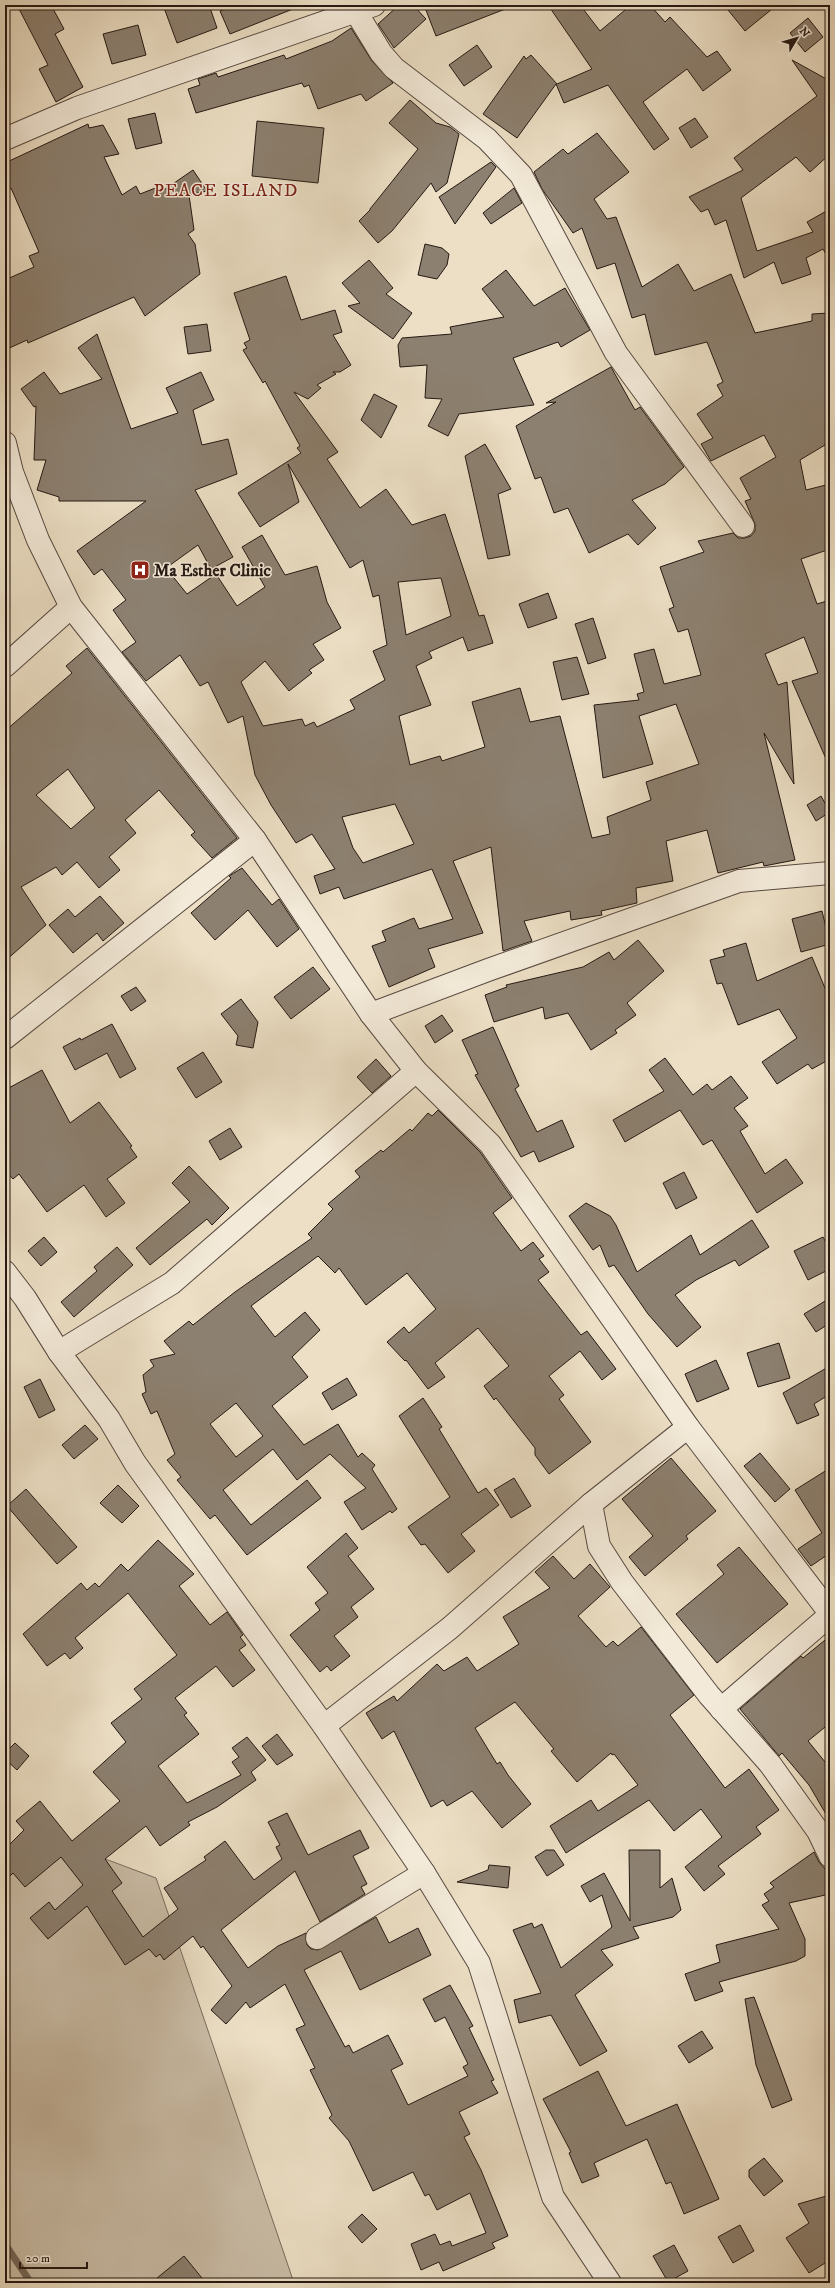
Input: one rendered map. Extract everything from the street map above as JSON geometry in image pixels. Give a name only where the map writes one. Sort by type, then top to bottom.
[{"type":"street","points":[[5,139],[77,108],[365,8],[378,48],[394,68],[487,139],[521,175],[616,354],[743,526]]},
{"type":"street","points":[[5,443],[12,472],[38,540],[72,607],[255,840],[371,1014],[416,1071],[490,1144],[688,1427],[830,1614],[721,1709]]},
{"type":"street","points":[[5,666],[72,607]]},
{"type":"street","points":[[5,1038],[255,840]]},
{"type":"street","points":[[371,1014],[488,970],[739,881],[830,873]]},
{"type":"street","points":[[59,1352],[172,1283],[416,1071]]},
{"type":"street","points":[[5,1272],[25,1298],[59,1352],[109,1419],[135,1463],[324,1726],[424,1873],[479,1963],[553,2197],[610,2283]]},
{"type":"street","points":[[324,1726],[450,1628],[591,1504],[688,1427]]},
{"type":"street","points":[[591,1504],[599,1546],[622,1582],[721,1709],[770,1764],[818,1831],[830,1856]]},
{"type":"street","points":[[317,1938],[424,1873]]},
{"type":"shaded area","points":[[28,1830],[156,1878],[294,2283],[5,2283],[5,1849]]},
{"type":"building","points":[[17,5],[51,5],[64,29],[55,34],[83,87],[56,102],[39,69],[48,65]]},
{"type":"building","points":[[163,5],[209,5],[217,28],[177,43]]},
{"type":"building","points":[[235,5],[303,5],[230,34],[220,11]]},
{"type":"building","points":[[399,5],[413,5],[426,19],[394,48],[378,24]]},
{"type":"building","points":[[424,5],[512,5],[513,6],[436,36]]},
{"type":"building","points":[[548,5],[580,5],[600,31],[631,5],[650,5],[665,22],[670,17],[707,57],[717,51],[731,70],[703,91],[687,69],[643,102],[669,139],[654,150],[608,85],[564,103],[556,84],[517,138],[483,114],[524,56],[526,59],[531,55],[557,84],[592,69]]},
{"type":"building","points":[[724,5],[777,5],[745,31]]},
{"type":"building","points":[[808,18],[823,37],[805,52],[790,33]]},
{"type":"building","points":[[138,25],[146,55],[112,64],[103,34]]},
{"type":"building","points":[[351,28],[372,61],[393,83],[366,101],[361,94],[318,109],[309,85],[304,87],[302,83],[196,113],[188,89],[200,85],[198,79],[216,73],[218,77],[284,55],[286,59],[332,41]]},
{"type":"building","points":[[477,45],[492,67],[464,86],[449,65]]},
{"type":"building","points":[[792,60],[830,81],[830,154],[810,172],[796,157],[741,198],[757,251],[813,232],[807,222],[830,209],[830,261],[823,249],[806,258],[811,274],[782,284],[774,262],[744,278],[726,220],[715,225],[708,209],[701,212],[689,197],[743,170],[734,158],[817,96]]},
{"type":"building","points":[[410,100],[436,123],[450,127],[459,134],[447,183],[436,192],[431,183],[392,231],[378,243],[359,221],[370,210],[418,149],[389,123]]},
{"type":"building","points":[[155,113],[162,143],[136,149],[128,119]]},
{"type":"building","points":[[695,118],[708,137],[691,148],[679,128]]},
{"type":"building","points":[[257,121],[324,128],[318,183],[252,176]]},
{"type":"building","points":[[88,124],[89,128],[103,125],[119,154],[104,157],[122,195],[136,186],[140,194],[158,187],[161,192],[193,170],[207,191],[189,195],[194,230],[188,234],[195,244],[200,274],[145,316],[134,297],[28,343],[27,340],[5,350],[5,280],[34,267],[29,256],[39,252],[11,188],[5,191],[5,163]]},
{"type":"building","points":[[597,133],[629,172],[594,199],[607,219],[616,217],[642,287],[678,264],[694,291],[731,274],[755,333],[812,321],[812,314],[830,313],[830,442],[800,460],[806,490],[830,484],[830,549],[801,559],[817,604],[830,600],[830,768],[792,681],[818,673],[804,637],[765,654],[778,685],[787,682],[794,784],[764,733],[795,860],[764,866],[763,862],[718,873],[707,830],[666,841],[673,881],[636,888],[637,903],[601,911],[602,915],[571,920],[570,911],[524,921],[532,941],[503,951],[491,847],[453,861],[483,933],[428,949],[435,967],[389,987],[372,946],[386,941],[382,931],[414,918],[419,929],[453,919],[432,869],[344,899],[339,887],[320,894],[314,876],[335,869],[312,834],[296,843],[271,805],[255,775],[243,716],[228,723],[208,682],[200,686],[180,655],[146,681],[122,652],[136,642],[113,610],[126,600],[102,569],[94,575],[77,551],[146,501],[59,501],[59,497],[37,490],[46,460],[34,460],[36,406],[34,407],[21,389],[44,372],[60,394],[102,379],[78,348],[97,334],[131,429],[178,413],[166,388],[201,372],[214,400],[193,410],[202,445],[228,439],[237,474],[195,490],[233,557],[211,569],[198,545],[166,568],[187,594],[216,574],[237,606],[265,587],[242,547],[262,535],[285,575],[317,566],[327,602],[341,628],[313,644],[324,660],[309,670],[312,673],[289,691],[265,661],[241,682],[263,726],[302,719],[305,726],[314,722],[317,727],[355,709],[350,700],[385,680],[373,651],[387,645],[379,595],[373,597],[363,560],[350,568],[288,464],[299,502],[260,527],[238,493],[301,453],[297,448],[300,446],[265,381],[263,383],[243,350],[247,348],[244,343],[250,340],[234,293],[286,276],[301,320],[335,310],[342,332],[333,335],[351,365],[340,372],[333,372],[336,374],[317,385],[321,388],[308,399],[294,392],[338,452],[327,459],[360,508],[386,489],[412,525],[445,514],[479,616],[484,615],[493,643],[468,651],[463,637],[429,652],[432,658],[416,666],[431,705],[399,716],[410,765],[440,756],[442,761],[485,747],[472,702],[520,688],[530,722],[560,716],[592,838],[610,834],[607,817],[651,800],[646,782],[699,764],[676,704],[639,716],[653,764],[603,778],[594,705],[639,700],[637,694],[644,692],[634,654],[654,649],[664,684],[701,675],[688,629],[678,632],[669,609],[674,607],[660,567],[704,552],[698,541],[733,533],[738,538],[751,536],[755,531],[755,524],[745,501],[751,499],[740,478],[776,457],[764,435],[711,461],[701,444],[713,438],[697,414],[723,396],[717,385],[723,382],[707,342],[655,355],[645,314],[632,318],[615,263],[597,269],[582,228],[573,233],[542,189],[534,172],[563,149],[568,154]],"holes":[[[441,578],[451,616],[406,635],[398,582]],[[395,804],[414,844],[363,863],[353,848],[342,817]]]},
{"type":"building","points":[[491,162],[496,167],[455,224],[439,197]]},
{"type":"building","points":[[514,188],[522,203],[491,224],[483,213]]},
{"type":"building","points":[[425,244],[442,248],[449,254],[447,265],[437,279],[418,275]]},
{"type":"building","points":[[369,260],[393,288],[386,294],[412,313],[393,339],[348,306],[360,303],[342,283]]},
{"type":"building","points":[[506,270],[534,306],[565,288],[590,330],[561,347],[558,342],[513,358],[534,405],[459,414],[448,436],[428,426],[442,399],[425,398],[427,365],[400,367],[398,345],[402,338],[452,334],[450,327],[504,317],[482,289]]},
{"type":"building","points":[[207,324],[211,351],[188,354],[184,327]]},
{"type":"building","points":[[611,367],[635,410],[640,407],[684,467],[665,484],[632,500],[656,528],[638,545],[628,534],[589,553],[568,508],[554,513],[541,477],[535,479],[516,426],[556,402],[546,403]]},
{"type":"building","points":[[374,394],[397,406],[381,438],[361,420]]},
{"type":"building","points":[[485,444],[511,489],[498,494],[510,555],[488,559],[465,456]]},
{"type":"building","points":[[548,593],[557,618],[528,628],[519,604]]},
{"type":"building","points":[[593,618],[606,658],[588,664],[575,624]]},
{"type":"building","points":[[87,648],[237,838],[212,858],[191,835],[195,832],[159,790],[125,820],[136,833],[109,857],[120,870],[99,888],[77,862],[62,875],[56,867],[21,887],[46,925],[5,961],[5,731],[72,673],[66,666]],"holes":[[[68,769],[95,808],[71,829],[36,795]]]},
{"type":"building","points":[[577,657],[589,694],[562,700],[553,662]]},
{"type":"building","points":[[821,796],[830,812],[816,821],[807,805]]},
{"type":"building","points":[[242,868],[272,905],[279,899],[299,929],[277,947],[248,910],[215,940],[191,913],[231,878],[229,876]]},
{"type":"building","points":[[100,896],[124,923],[103,941],[97,933],[73,953],[49,925],[68,909],[75,917]]},
{"type":"building","points":[[822,911],[830,944],[801,952],[792,919]]},
{"type":"building","points":[[638,940],[664,971],[627,1003],[636,1015],[615,1030],[617,1033],[591,1050],[568,1013],[545,1019],[543,1007],[494,1022],[485,995],[507,987],[506,985],[583,967],[609,952],[614,960]]},
{"type":"building","points":[[746,943],[757,981],[812,957],[830,1000],[830,1059],[812,1069],[808,1064],[777,1084],[762,1062],[797,1038],[779,1009],[738,1025],[722,983],[717,984],[710,960],[725,956],[723,950]]},
{"type":"building","points":[[313,967],[330,989],[291,1019],[274,997]]},
{"type":"building","points":[[136,987],[146,1001],[131,1011],[121,996]]},
{"type":"building","points":[[241,999],[258,1022],[253,1048],[236,1045],[238,1036],[221,1014]]},
{"type":"building","points":[[442,1015],[453,1031],[435,1043],[425,1026]]},
{"type":"building","points":[[112,1024],[136,1069],[120,1078],[107,1053],[75,1070],[63,1047],[80,1038],[81,1040]]},
{"type":"building","points":[[493,1027],[519,1086],[515,1089],[537,1132],[562,1120],[574,1147],[539,1162],[534,1151],[521,1157],[475,1075],[478,1074],[462,1040]]},
{"type":"building","points":[[203,1052],[222,1082],[196,1098],[177,1068]]},
{"type":"building","points":[[665,1058],[693,1095],[707,1084],[712,1090],[731,1076],[748,1098],[734,1108],[748,1126],[740,1131],[765,1174],[786,1159],[803,1183],[757,1213],[712,1140],[703,1145],[680,1110],[625,1142],[613,1120],[664,1091],[649,1070]]},
{"type":"building","points":[[376,1059],[391,1076],[372,1093],[357,1077]]},
{"type":"building","points":[[42,1070],[70,1123],[99,1102],[132,1146],[130,1147],[137,1157],[107,1179],[125,1203],[106,1217],[84,1185],[47,1212],[19,1174],[13,1179],[5,1170],[5,1090]]},
{"type":"building","points":[[438,1110],[480,1152],[512,1198],[493,1213],[521,1251],[533,1242],[544,1256],[539,1259],[549,1272],[538,1280],[581,1335],[587,1331],[616,1369],[602,1380],[580,1351],[549,1376],[564,1395],[559,1399],[591,1442],[549,1474],[535,1455],[535,1448],[496,1398],[494,1400],[484,1386],[509,1366],[478,1328],[435,1363],[445,1377],[428,1389],[406,1360],[405,1361],[387,1342],[404,1327],[409,1333],[436,1309],[407,1273],[366,1305],[339,1268],[335,1273],[318,1256],[251,1306],[275,1337],[305,1312],[320,1330],[292,1357],[308,1377],[272,1406],[304,1445],[338,1424],[358,1457],[362,1453],[375,1465],[372,1469],[397,1509],[392,1513],[390,1511],[362,1530],[344,1502],[366,1488],[330,1454],[297,1480],[273,1449],[223,1490],[251,1525],[307,1480],[321,1498],[247,1555],[215,1515],[210,1519],[177,1480],[181,1477],[167,1460],[175,1454],[157,1411],[151,1414],[142,1394],[146,1392],[143,1375],[154,1366],[150,1360],[175,1354],[164,1341],[189,1321],[193,1325],[235,1292],[312,1238],[308,1234],[333,1209],[328,1204],[360,1177],[355,1171],[381,1150],[383,1152],[410,1129],[412,1131],[428,1113],[432,1116]],"holes":[[[236,1403],[263,1436],[236,1457],[210,1424]]]},
{"type":"building","points":[[230,1128],[242,1147],[220,1160],[209,1141]]},
{"type":"building","points":[[189,1166],[229,1208],[212,1225],[207,1219],[150,1265],[136,1248],[190,1202],[172,1183]]},
{"type":"building","points":[[684,1172],[697,1198],[676,1209],[663,1183]]},
{"type":"building","points":[[586,1203],[610,1216],[616,1225],[637,1272],[691,1235],[700,1255],[752,1220],[769,1247],[739,1266],[735,1260],[696,1280],[675,1295],[701,1327],[677,1347],[648,1314],[614,1265],[609,1267],[600,1245],[593,1250],[569,1216]]},
{"type":"building","points":[[44,1237],[57,1252],[41,1266],[28,1251]]},
{"type":"building","points":[[823,1237],[830,1250],[830,1269],[808,1280],[794,1251]]},
{"type":"building","points":[[117,1247],[133,1265],[74,1317],[61,1302],[97,1271],[94,1267]]},
{"type":"building","points":[[830,1298],[830,1323],[816,1332],[804,1314]]},
{"type":"building","points":[[779,1343],[790,1378],[758,1387],[747,1353]]},
{"type":"building","points":[[716,1360],[729,1389],[697,1402],[685,1374]]},
{"type":"building","points":[[830,1366],[830,1394],[814,1404],[819,1415],[797,1424],[783,1393]]},
{"type":"building","points":[[347,1378],[357,1395],[332,1410],[322,1393]]},
{"type":"building","points":[[40,1379],[55,1410],[39,1418],[24,1387]]},
{"type":"building","points":[[423,1398],[442,1427],[439,1429],[478,1493],[486,1488],[499,1505],[461,1534],[475,1551],[448,1573],[425,1544],[421,1545],[408,1527],[450,1497],[399,1416]]},
{"type":"building","points":[[85,1425],[98,1439],[74,1459],[62,1445]]},
{"type":"building","points":[[760,1453],[790,1489],[775,1502],[744,1466]]},
{"type":"building","points":[[671,1458],[716,1511],[686,1536],[688,1539],[645,1576],[629,1557],[653,1536],[622,1499]]},
{"type":"building","points":[[830,1468],[830,1553],[811,1566],[798,1549],[822,1533],[795,1490]]},
{"type":"building","points":[[514,1478],[531,1506],[511,1518],[494,1490]]},
{"type":"building","points":[[118,1485],[139,1506],[122,1523],[100,1503]]},
{"type":"building","points":[[26,1489],[77,1547],[57,1564],[7,1506]]},
{"type":"building","points":[[346,1533],[358,1548],[348,1556],[374,1589],[351,1607],[358,1617],[334,1636],[350,1656],[331,1671],[327,1666],[320,1672],[290,1635],[320,1610],[315,1603],[328,1593],[307,1567]]},
{"type":"building","points":[[158,1540],[194,1574],[179,1586],[210,1625],[227,1612],[243,1635],[240,1637],[246,1645],[239,1650],[255,1670],[233,1687],[216,1666],[175,1698],[187,1713],[184,1715],[199,1734],[158,1766],[187,1803],[241,1775],[232,1762],[239,1757],[232,1748],[247,1737],[266,1760],[251,1772],[256,1780],[217,1807],[188,1822],[190,1825],[160,1846],[146,1826],[105,1859],[122,1883],[112,1891],[143,1937],[178,1909],[164,1888],[206,1860],[204,1857],[225,1841],[254,1880],[282,1859],[276,1847],[280,1845],[268,1822],[287,1813],[308,1855],[360,1830],[369,1848],[353,1856],[367,1884],[361,1887],[365,1894],[320,1922],[295,1871],[221,1930],[248,1968],[278,1946],[306,1933],[307,1945],[311,1949],[318,1950],[376,1917],[389,1943],[418,1928],[431,1955],[360,1990],[341,1951],[304,1970],[345,2047],[349,2045],[353,2053],[388,2035],[403,2064],[391,2070],[408,2105],[468,2076],[463,2067],[468,2064],[445,2017],[435,2022],[423,1999],[450,1985],[473,2026],[469,2028],[494,2080],[491,2081],[498,2093],[459,2112],[470,2134],[464,2137],[481,2170],[508,2236],[492,2243],[495,2248],[443,2271],[439,2262],[421,2270],[411,2244],[435,2234],[440,2245],[450,2241],[452,2246],[486,2233],[470,2193],[437,2210],[429,2194],[425,2196],[413,2172],[373,2191],[349,2141],[329,2118],[332,2115],[310,2070],[315,2068],[296,2029],[305,2025],[285,1984],[250,2008],[246,2002],[226,2024],[211,2010],[232,1986],[203,1946],[201,1948],[193,1936],[164,1960],[160,1954],[156,1957],[149,1949],[125,1965],[87,1906],[48,1939],[30,1918],[49,1902],[55,1910],[83,1885],[61,1857],[25,1887],[13,1873],[5,1881],[5,1849],[24,1830],[16,1821],[40,1801],[72,1841],[120,1801],[93,1772],[126,1742],[111,1723],[142,1699],[134,1689],[177,1655],[128,1593],[75,1638],[83,1648],[70,1659],[65,1653],[47,1666],[23,1634],[81,1583],[87,1590],[95,1583],[99,1587],[121,1564],[128,1571]]},
{"type":"building","points":[[739,1547],[788,1604],[717,1663],[676,1614],[724,1574],[717,1565]]},
{"type":"building","points":[[553,1556],[574,1579],[590,1564],[610,1587],[578,1616],[606,1647],[613,1641],[618,1646],[641,1627],[694,1695],[670,1715],[725,1788],[749,1769],[779,1810],[756,1827],[761,1834],[718,1866],[725,1874],[704,1891],[685,1867],[722,1837],[701,1809],[674,1831],[649,1800],[566,1853],[550,1826],[591,1800],[598,1811],[638,1785],[614,1754],[612,1755],[611,1753],[577,1782],[551,1751],[554,1749],[515,1702],[475,1728],[497,1764],[500,1762],[508,1775],[531,1804],[502,1828],[472,1791],[447,1806],[443,1800],[431,1807],[394,1731],[382,1739],[366,1713],[394,1696],[397,1701],[437,1664],[444,1671],[467,1657],[477,1671],[519,1644],[503,1617],[550,1588],[535,1572]]},
{"type":"building","points":[[830,1636],[830,1723],[808,1741],[830,1768],[830,1821],[809,1785],[782,1753],[779,1756],[740,1709],[801,1656],[803,1658]]},
{"type":"building","points":[[277,1734],[293,1755],[277,1765],[262,1746]]},
{"type":"building","points":[[15,1743],[29,1756],[17,1770],[5,1759],[5,1753]]},
{"type":"building","points":[[546,1850],[554,1850],[564,1865],[547,1876],[535,1857]]},
{"type":"building","points":[[629,1850],[660,1850],[660,1888],[672,1878],[681,1910],[673,1917],[633,1927],[639,1938],[601,1950],[613,1965],[575,1995],[607,2051],[580,2066],[551,2015],[519,2023],[514,2000],[541,1993],[513,1930],[532,1923],[534,1928],[542,1924],[561,1968],[612,1927],[602,1895],[590,1902],[581,1886],[604,1873],[630,1921]]},
{"type":"building","points":[[814,1852],[819,1862],[830,1875],[830,1894],[789,1903],[805,1939],[805,1956],[796,1961],[719,1982],[723,1991],[695,2001],[685,1974],[720,1962],[716,1945],[779,1929],[762,1905],[769,1901],[764,1894],[774,1887],[770,1883]]},
{"type":"building","points":[[489,1865],[510,1867],[508,1888],[457,1882],[488,1870]]},
{"type":"building","points":[[754,1997],[792,2100],[772,2108],[756,2065],[745,1999]]},
{"type":"building","points":[[702,2031],[713,2048],[689,2063],[678,2046]]},
{"type":"building","points":[[598,2071],[626,2126],[677,2104],[719,2199],[684,2214],[671,2182],[666,2184],[647,2139],[594,2163],[599,2176],[582,2183],[569,2153],[571,2152],[543,2099]]},
{"type":"building","points":[[764,2158],[783,2181],[764,2196],[749,2177],[749,2170]]},
{"type":"building","points":[[830,2195],[830,2260],[809,2273],[786,2238],[809,2223],[798,2204]]},
{"type":"building","points":[[362,2214],[377,2229],[362,2243],[348,2227]]},
{"type":"building","points":[[740,2225],[754,2251],[733,2263],[718,2237]]},
{"type":"building","points":[[674,2245],[688,2271],[668,2282],[653,2256]]},
{"type":"building","points":[[184,2256],[206,2283],[151,2283]]},
{"type":"waterway","points":[[5,2244],[31,2283]]},
{"type":"place","name":"Ma Esther Clinic","points":[[140,570]]},
{"type":"district","name":"PEACE ISLAND","points":[[226,190]]}]
